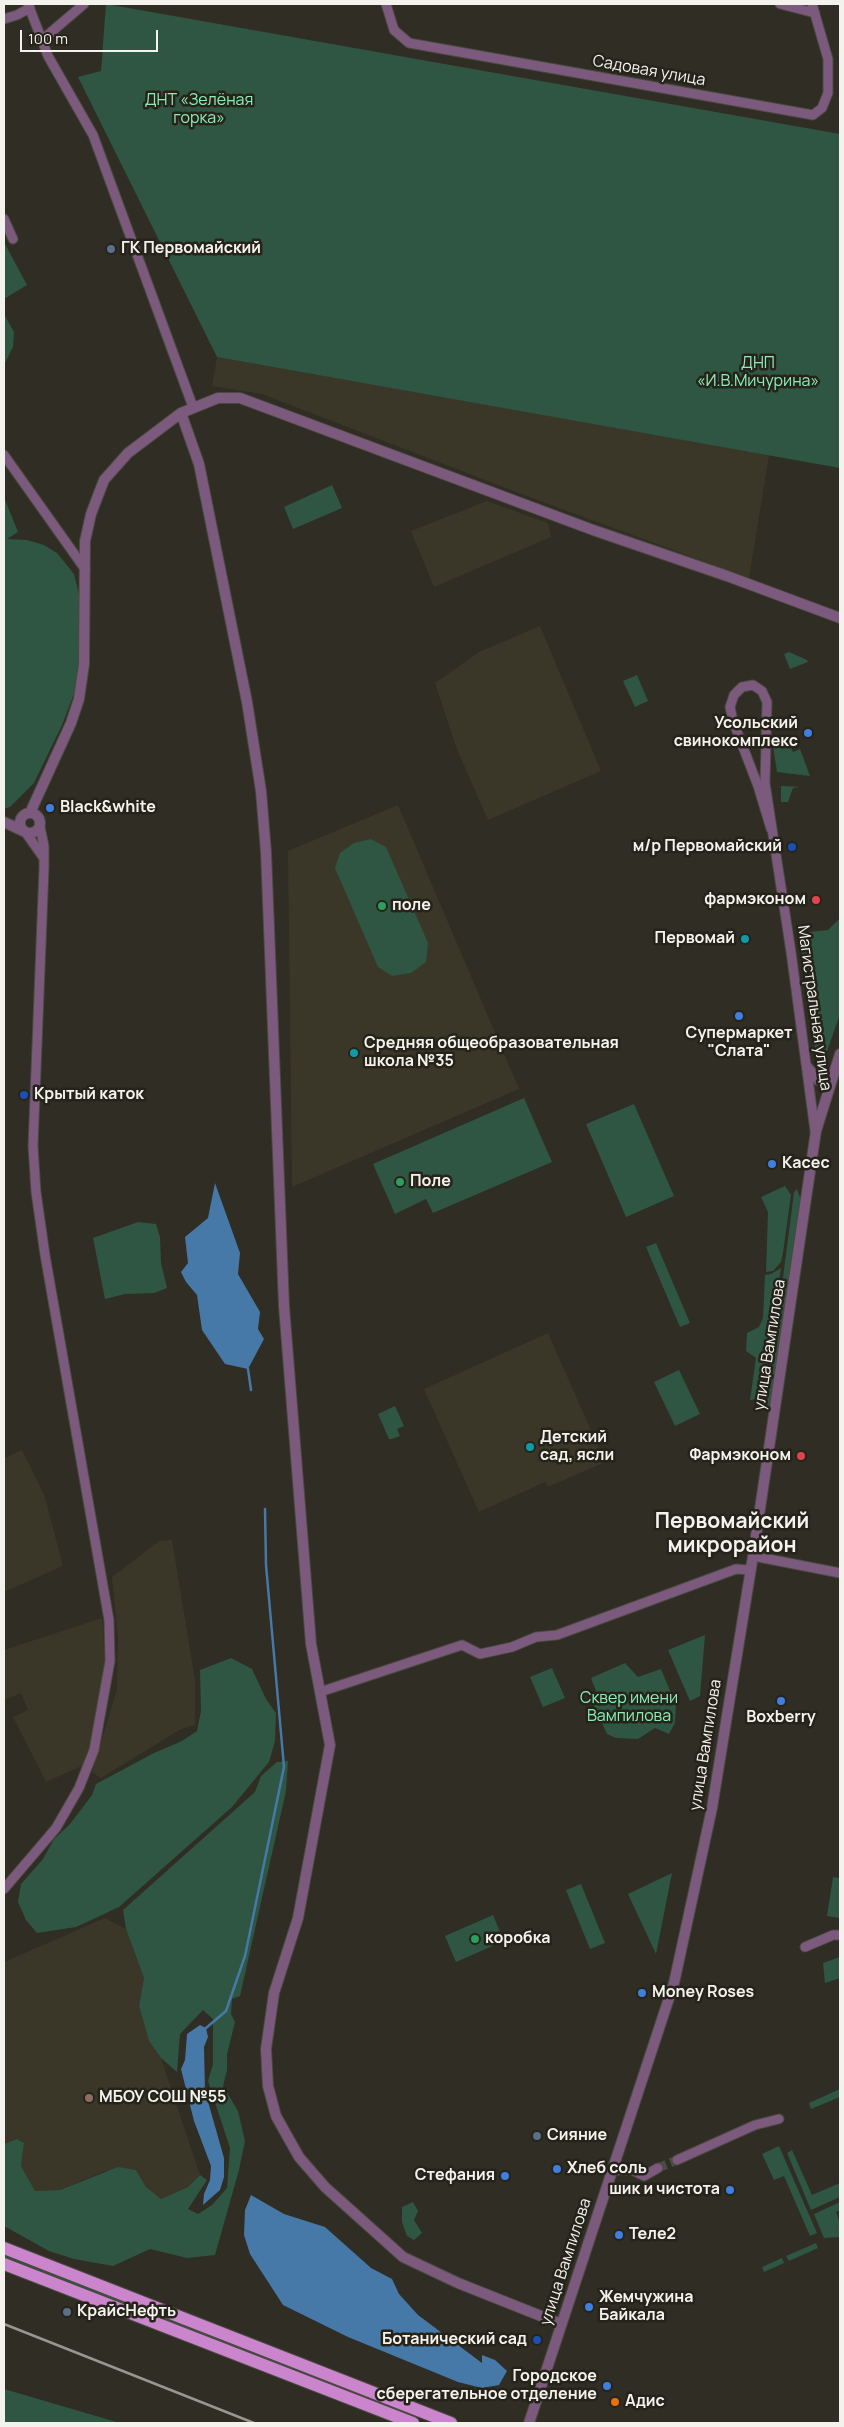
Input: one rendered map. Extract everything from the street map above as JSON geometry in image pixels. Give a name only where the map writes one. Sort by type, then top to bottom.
[{"type":"main road","points":[[4,2248],[451,2423]]},
{"type":"main road","points":[[4,2264],[413,2423]]},
{"type":"street","points":[[43,39],[84,4]]},
{"type":"street","name":"Садовая улица","points":[[386,4],[394,30],[409,43],[813,115],[822,108],[828,93],[828,59],[814,8]]},
{"type":"street","points":[[780,4],[814,8]]},
{"type":"street","points":[[4,19],[17,15],[29,6],[48,56],[93,135],[193,407]]},
{"type":"street","points":[[4,219],[13,239]]},
{"type":"street","points":[[44,857],[24,832],[20,822],[42,787],[71,723],[78,699],[84,664],[86,541],[91,514],[104,480],[128,453],[181,413],[218,398],[240,398],[593,530],[727,576],[840,618]]},
{"type":"street","points":[[181,413],[199,464],[247,702],[261,791],[267,862],[284,1306],[311,1644],[330,1745],[298,1918],[274,1993],[266,2048],[268,2086],[276,2116],[299,2157],[326,2187],[404,2257],[458,2283],[561,2324]]},
{"type":"street","points":[[4,455],[85,569]]},
{"type":"street","name":"Магистральная улица","points":[[771,829],[758,786],[739,741],[730,707],[734,695],[742,686],[753,685],[762,691],[767,702],[768,715],[764,776],[792,952],[816,1131]]},
{"type":"street","points":[[4,1889],[56,1828],[79,1788],[94,1750],[110,1661],[110,1620],[45,1255],[32,1146],[44,857],[40,823],[42,787]]},
{"type":"street","points":[[4,822],[26,814],[36,815],[40,823]]},
{"type":"street","points":[[4,822],[24,832],[36,832],[40,823]]},
{"type":"street","name":"улица Вампилова","points":[[529,2423],[674,1982],[712,1808],[753,1556],[816,1131],[840,1054]]},
{"type":"street","points":[[807,1067],[818,1080],[825,1080],[834,1074]]},
{"type":"street","points":[[753,1556],[840,1573]]},
{"type":"street","points":[[320,1692],[462,1645],[480,1654],[512,1648],[536,1636],[557,1635],[736,1569],[750,1570]]},
{"type":"street","points":[[804,1947],[840,1935]]},
{"type":"street","points":[[677,2160],[755,2125],[779,2119]]},
{"type":"street","points":[[612,2170],[632,2170],[645,2178],[658,2168]]},
{"type":"shaded area","points":[[217,357],[769,455],[749,578],[524,495],[262,394],[212,386]]},
{"type":"shaded area","points":[[487,501],[548,523],[551,537],[434,587],[411,531]]},
{"type":"shaded area","points":[[540,626],[601,771],[488,820],[456,747],[435,683],[479,652]]},
{"type":"shaded area","points":[[398,805],[519,1089],[292,1187],[288,851]]},
{"type":"shaded area","points":[[548,1333],[605,1462],[548,1487],[545,1482],[479,1512],[424,1389]]},
{"type":"shaded area","points":[[22,1450],[45,1497],[63,1566],[4,1592],[4,1458]]},
{"type":"shaded area","points":[[172,1540],[195,1680],[195,1725],[181,1729],[101,1778],[92,1772],[117,1689],[118,1636],[112,1577],[159,1541]]},
{"type":"shaded area","points":[[102,1618],[105,1661],[93,1738],[84,1765],[46,1782],[13,1717],[28,1710],[21,1693],[5,1700],[4,1698],[4,1650]]},
{"type":"shaded area","name":"МБОУ СОШ №55","points":[[105,1918],[126,1929],[144,1978],[139,2006],[149,2041],[161,2058],[200,2175],[188,2187],[161,2199],[146,2187],[136,2170],[105,2171],[60,2190],[35,2191],[21,2166],[24,2143],[17,2139],[4,2144],[4,1962]]},
{"type":"green space","points":[[106,4],[840,134],[840,468],[217,357],[78,77],[101,71]]},
{"type":"green space","points":[[4,242],[27,285],[4,299]]},
{"type":"green space","points":[[4,314],[14,332],[13,347],[4,365]]},
{"type":"green space","points":[[332,485],[342,508],[293,529],[284,507]]},
{"type":"green space","points":[[4,497],[18,532],[7,539],[27,540],[44,545],[57,553],[74,574],[84,615],[80,678],[62,725],[34,783],[10,807],[4,809]]},
{"type":"green space","points":[[789,652],[808,662],[790,669],[784,654]]},
{"type":"green space","points":[[637,675],[648,701],[635,707],[623,681]]},
{"type":"green space","points":[[787,740],[793,752],[800,749],[810,776],[777,772],[773,746]]},
{"type":"green space","points":[[781,786],[800,787],[793,788],[788,802],[781,802]]},
{"type":"green space","name":"поле","points":[[371,839],[386,847],[428,943],[426,962],[411,973],[392,976],[378,967],[335,868],[340,853],[354,843]]},
{"type":"green space","points":[[840,918],[840,1014],[822,1066],[817,1062],[799,933],[828,930]]},
{"type":"green space","points":[[524,1098],[552,1162],[433,1213],[426,1199],[395,1214],[373,1164]]},
{"type":"green space","points":[[634,1104],[674,1196],[626,1217],[586,1124]]},
{"type":"green space","points":[[785,1186],[791,1195],[783,1253],[781,1262],[773,1271],[766,1272],[768,1212],[761,1197]]},
{"type":"green space","points":[[797,1189],[801,1200],[771,1410],[766,1409],[794,1192]]},
{"type":"green space","points":[[138,1222],[156,1224],[160,1237],[161,1263],[167,1288],[154,1293],[125,1294],[105,1299],[93,1238]]},
{"type":"green space","points":[[656,1243],[690,1323],[680,1327],[646,1247]]},
{"type":"green space","points":[[781,1268],[763,1398],[750,1400],[756,1358],[746,1351],[747,1333],[759,1327],[763,1318],[765,1275]]},
{"type":"green space","points":[[679,1370],[700,1414],[675,1426],[654,1382]]},
{"type":"green space","points":[[395,1406],[404,1426],[397,1429],[400,1436],[389,1439],[378,1414]]},
{"type":"green space","points":[[705,1635],[700,1696],[690,1701],[668,1650]]},
{"type":"green space","points":[[231,1658],[252,1669],[266,1699],[276,1713],[275,1741],[269,1762],[232,1807],[119,1907],[76,1927],[37,1933],[26,1920],[18,1902],[21,1884],[43,1859],[54,1839],[70,1824],[92,1795],[96,1784],[154,1753],[182,1741],[197,1731],[201,1711],[200,1670]]},
{"type":"green space","name":"Сквер имени Вампилова","points":[[625,1663],[638,1677],[661,1669],[676,1705],[675,1723],[669,1734],[655,1728],[638,1739],[616,1738],[607,1734],[594,1706],[598,1696],[591,1678]]},
{"type":"green space","points":[[552,1668],[565,1698],[543,1707],[530,1677]]},
{"type":"green space","points":[[288,1761],[286,1791],[240,1996],[232,1999],[231,2014],[235,2022],[227,2054],[227,2070],[223,2086],[238,2111],[245,2141],[239,2170],[215,2255],[187,2258],[150,2249],[113,2266],[74,2259],[49,2251],[4,2226],[4,2144],[17,2139],[24,2143],[21,2166],[35,2191],[60,2190],[118,2167],[136,2170],[146,2187],[161,2199],[188,2187],[200,2175],[207,2180],[188,2209],[198,2214],[212,2205],[227,2188],[230,2148],[208,2081],[213,2064],[213,2019],[203,2010],[180,2034],[177,2072],[161,2058],[149,2041],[139,2006],[144,1978],[126,1929],[123,1910],[255,1792],[261,1776],[277,1762]]},
{"type":"green space","points":[[672,1873],[656,1954],[628,1894]]},
{"type":"green space","points":[[833,1877],[840,1878],[840,1918],[827,1916]]},
{"type":"green space","points":[[581,1884],[605,1943],[590,1949],[566,1890]]},
{"type":"green space","name":"коробка","points":[[493,1915],[504,1941],[456,1962],[445,1936]]},
{"type":"green space","points":[[840,1957],[840,1978],[825,1983],[823,1963]]},
{"type":"green space","points":[[840,2089],[840,2097],[811,2109],[809,2103]]},
{"type":"green space","points":[[779,2146],[817,2233],[810,2236],[784,2176],[774,2180],[762,2154]]},
{"type":"green space","points":[[792,2150],[812,2195],[840,2183],[840,2197],[811,2210],[787,2153]]},
{"type":"green space","points":[[413,2202],[418,2211],[414,2220],[422,2233],[414,2240],[407,2236],[402,2222],[402,2207]]},
{"type":"green space","points":[[840,2202],[840,2210],[836,2212],[840,2223],[840,2237],[824,2238],[814,2214]]},
{"type":"green space","points":[[816,2243],[818,2248],[789,2261],[786,2256]]},
{"type":"green space","points":[[4,2255],[398,2408],[397,2411],[4,2257]]},
{"type":"green space","points":[[782,2258],[784,2263],[764,2272],[762,2267]]},
{"type":"green space","points":[[4,2389],[120,2423],[4,2423]]},
{"type":"water","points":[[215,1183],[240,1253],[238,1274],[260,1312],[258,1329],[264,1339],[248,1369],[225,1364],[202,1330],[197,1295],[186,1282],[181,1272],[188,1263],[185,1237],[208,1218]]},
{"type":"water","points":[[200,2025],[206,2028],[208,2037],[204,2047],[205,2091],[224,2158],[224,2177],[220,2190],[203,2205],[204,2194],[210,2180],[211,2166],[194,2121],[181,2069],[185,2060],[187,2034]]},
{"type":"water","points":[[251,2195],[284,2214],[325,2227],[371,2268],[392,2279],[399,2294],[418,2315],[482,2363],[482,2355],[495,2360],[507,2371],[499,2385],[482,2388],[458,2382],[348,2337],[283,2305],[250,2254],[244,2235],[245,2210]]},
{"type":"waterway","points":[[248,1369],[251,1390]]},
{"type":"waterway","points":[[206,2028],[226,2011],[245,1956],[284,1767],[266,1565],[265,1509]]},
{"type":"tunnel","points":[[658,2168],[677,2160]]},
{"type":"railway","points":[[4,2324],[254,2423]]},
{"type":"place","name":"ГК Первомайский","points":[[111,249]]},
{"type":"place","name":"Усольский свинокомплекс","points":[[808,733]]},
{"type":"place","name":"Black&white","points":[[50,808]]},
{"type":"place","name":"м/р Первомайский","points":[[792,847]]},
{"type":"place","name":"фармэконом","points":[[816,900]]},
{"type":"place","name":"поле","points":[[382,906]]},
{"type":"place","name":"Первомай","points":[[745,939]]},
{"type":"place","name":"Супермаркет \"Слата\"","points":[[739,1016]]},
{"type":"place","name":"Средняя общеобразовательная школа №35","points":[[354,1053]]},
{"type":"place","name":"Крытый каток","points":[[24,1095]]},
{"type":"place","name":"Касес","points":[[772,1164]]},
{"type":"place","name":"Поле","points":[[400,1182]]},
{"type":"place","name":"Детский сад, ясли","points":[[530,1447]]},
{"type":"place","name":"Фармэконом","points":[[801,1456]]},
{"type":"place","name":"Boxberry","points":[[781,1701]]},
{"type":"place","name":"коробка","points":[[475,1939]]},
{"type":"place","name":"Money Roses","points":[[642,1993]]},
{"type":"place","name":"МБОУ СОШ №55","points":[[89,2098]]},
{"type":"place","name":"Сияние","points":[[537,2136]]},
{"type":"place","name":"Хлеб соль","points":[[557,2169]]},
{"type":"place","name":"Стефания","points":[[505,2176]]},
{"type":"place","name":"шик и чистота","points":[[730,2190]]},
{"type":"place","name":"Теле2","points":[[619,2235]]},
{"type":"place","name":"Жемчужина Байкала","points":[[589,2307]]},
{"type":"place","name":"КрайсНефть","points":[[67,2312]]},
{"type":"place","name":"Ботанический сад","points":[[537,2340]]},
{"type":"place","name":"Городское сберегательное отделение","points":[[607,2386]]},
{"type":"place","name":"Адис","points":[[615,2402]]},
{"type":"district","name":"Первомайский микрорайон","points":[[732,1534]]},
{"type":"park label","name":"ДНТ «Зелёная горка»","points":[[199,110]]},
{"type":"park label","name":"ДНП «И.В.Мичурина»","points":[[758,373]]}]
